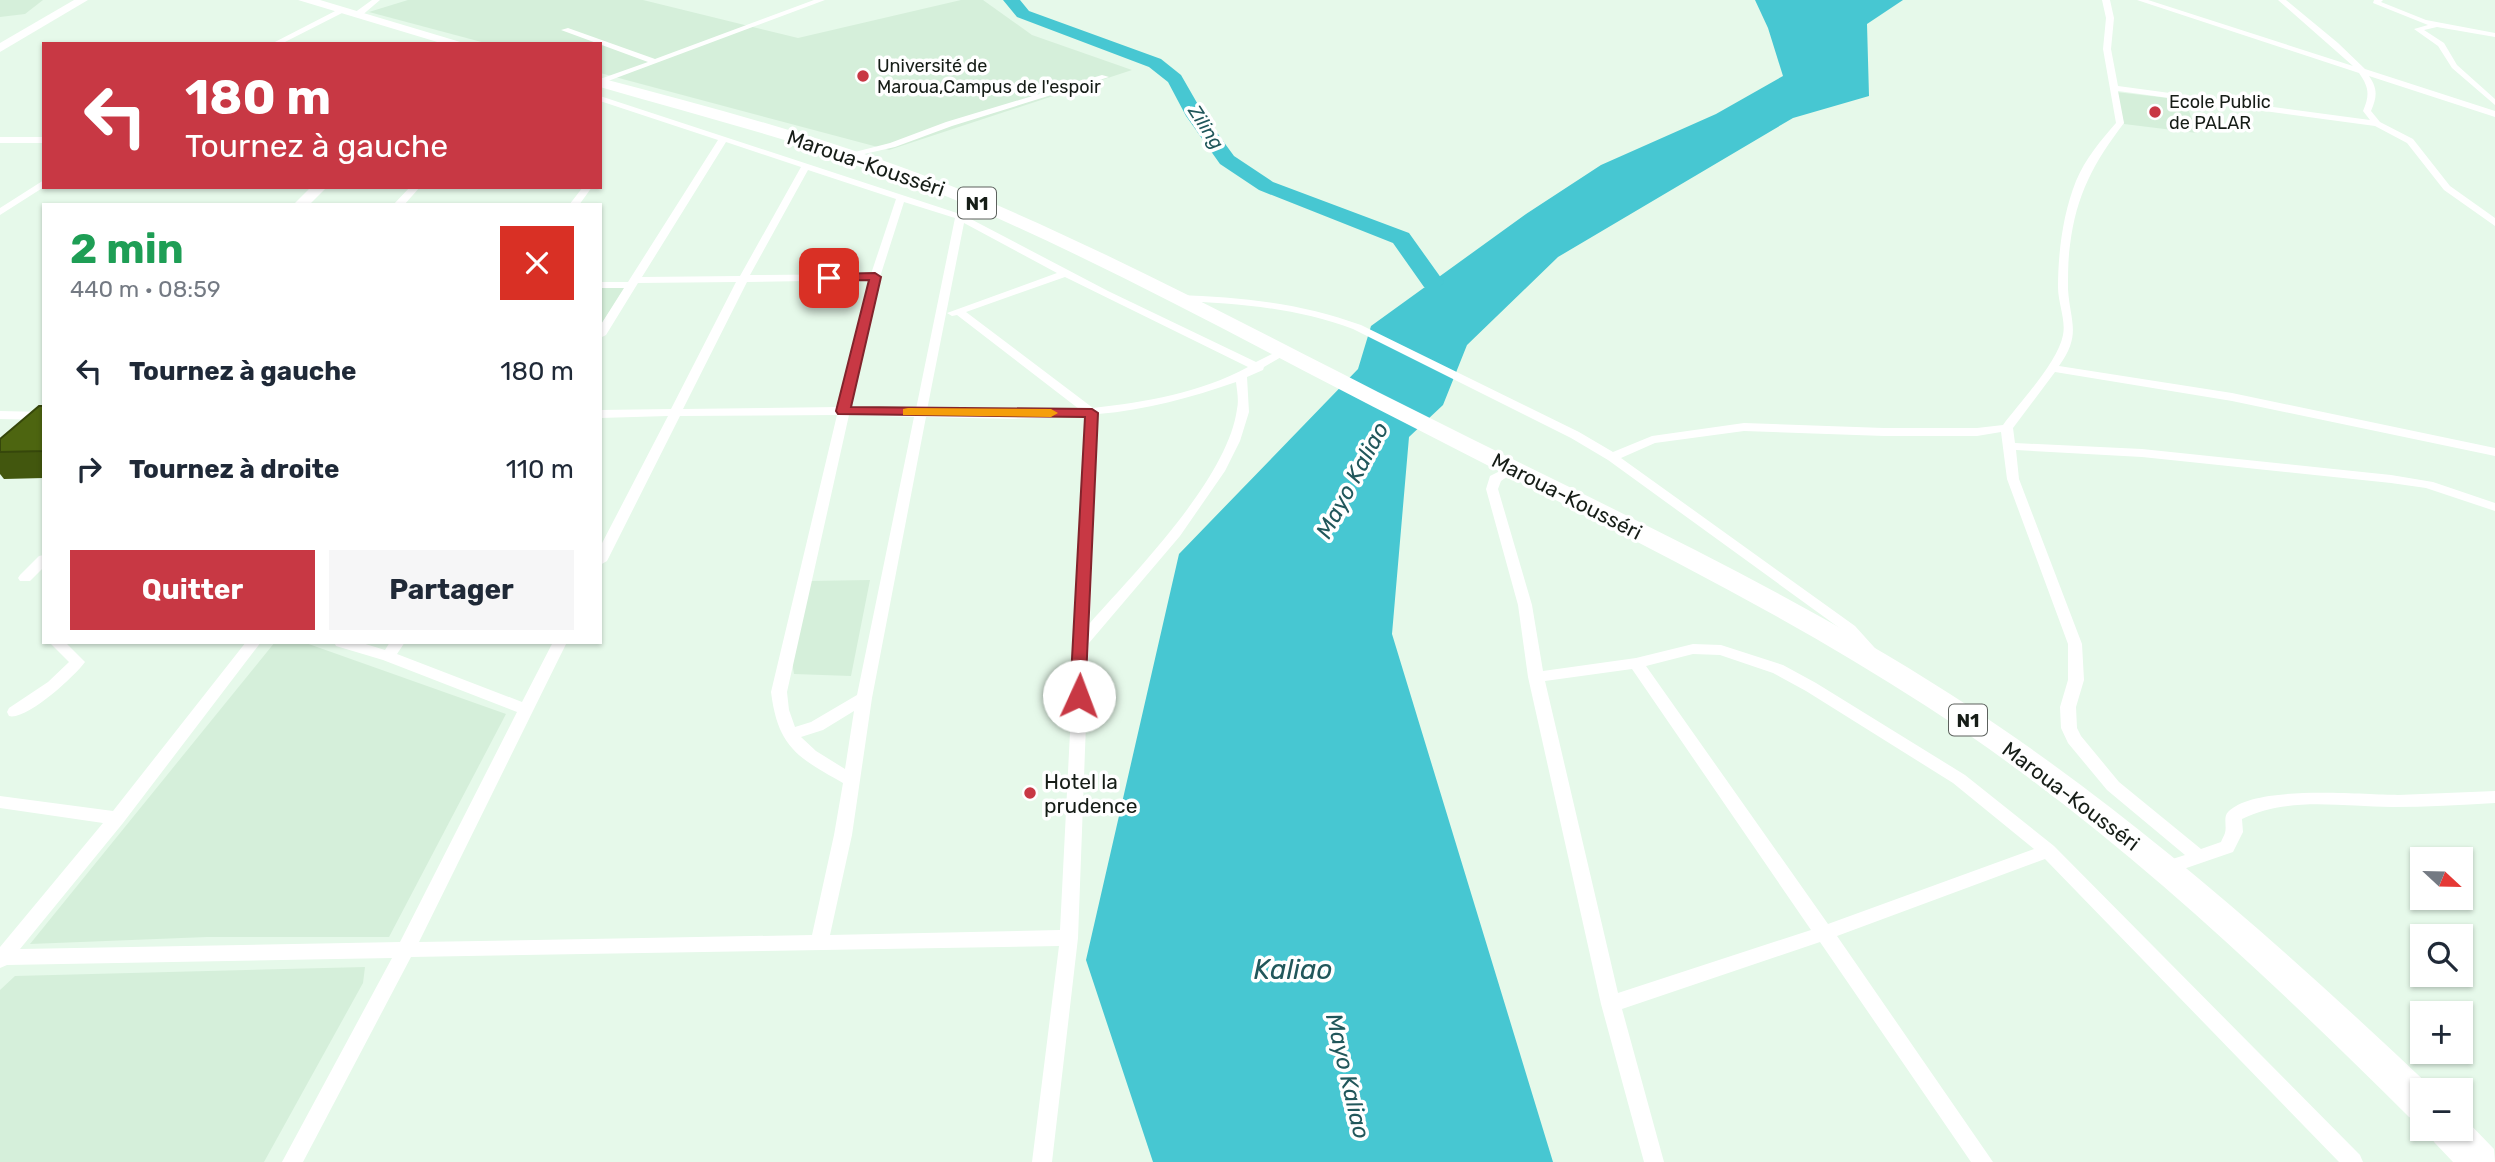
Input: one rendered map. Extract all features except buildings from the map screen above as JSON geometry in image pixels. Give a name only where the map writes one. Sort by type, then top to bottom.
[{"type":"highway","points":[[305,0],[453,42]]},
{"type":"highway","name":"Maroua-Kousséri","points":[[602,83],[851,154],[978,203],[1092,256],[1786,608],[1938,700],[2049,777],[2166,868],[2322,1007],[2410,1092]]},
{"type":"highway","points":[[2460,1141],[2480,1162]]},
{"type":"main road","points":[[0,48],[82,0]]},
{"type":"street","points":[[280,42],[376,0]]},
{"type":"street","points":[[602,81],[821,0]]},
{"type":"street","points":[[2106,0],[2110,18],[2107,49],[2118,129],[2101,146],[2081,181],[2065,244],[2063,289],[2068,333],[2063,353],[2007,428],[2013,479],[2075,644],[2076,680],[2068,707],[2069,728],[2074,739],[2113,786],[2197,855]]},
{"type":"street","points":[[2141,0],[2357,67],[2495,114]]},
{"type":"street","points":[[2282,0],[2357,67],[2370,82],[2373,94],[2367,111],[2377,124]]},
{"type":"street","points":[[2379,0],[2375,2],[2436,25],[2495,36]]},
{"type":"street","points":[[2436,25],[2418,29],[2441,45],[2440,51],[2451,65],[2473,80],[2495,103]]},
{"type":"street","points":[[565,30],[599,42]]},
{"type":"street","points":[[602,43],[653,61]]},
{"type":"street","points":[[851,154],[892,145],[949,124],[1105,77]]},
{"type":"street","points":[[2114,88],[2377,124],[2410,141],[2447,188],[2495,223]]},
{"type":"street","points":[[602,99],[960,217],[1066,273],[1259,368]]},
{"type":"street","points":[[2482,110],[2495,109]]},
{"type":"street","points":[[602,332],[724,138]]},
{"type":"street","points":[[0,140],[42,140]]},
{"type":"street","points":[[602,557],[743,279],[806,166]]},
{"type":"street","points":[[0,212],[42,184]]},
{"type":"street","points":[[302,203],[318,189]]},
{"type":"street","points":[[400,203],[414,189]]},
{"type":"street","points":[[576,203],[586,189]]},
{"type":"street","points":[[850,780],[803,752],[789,735],[780,715],[779,692],[875,277],[901,197]]},
{"type":"street","points":[[818,944],[843,835],[864,698],[960,217]]},
{"type":"street","points":[[942,317],[1066,273]]},
{"type":"street","points":[[602,285],[875,277]]},
{"type":"street","points":[[1172,298],[1288,306],[1324,313],[1464,380],[1612,457],[1850,629],[1874,652],[1880,665]]},
{"type":"street","points":[[959,311],[1092,413]]},
{"type":"street","points":[[602,414],[843,411],[1092,413],[1154,403],[1259,368],[1282,352]]},
{"type":"street","points":[[2052,368],[2232,397],[2495,452]]},
{"type":"street","points":[[1081,643],[1201,501],[1229,448],[1243,412],[1241,375]]},
{"type":"street","points":[[1042,1162],[1069,938],[1092,413]]},
{"type":"street","points":[[0,415],[42,416]]},
{"type":"street","points":[[1612,457],[1652,440],[1744,427],[1884,432],[1976,432],[2007,428]]},
{"type":"street","points":[[2009,446],[2142,453],[2391,479],[2428,485],[2495,507]]},
{"type":"street","points":[[1512,470],[1495,479],[1492,489],[1522,582],[1533,632],[1536,677],[1611,1004],[1654,1162]]},
{"type":"street","points":[[25,578],[42,561]]},
{"type":"street","points":[[15,712],[53,686],[78,662],[58,644]]},
{"type":"street","points":[[1,958],[117,818],[252,644]]},
{"type":"street","points":[[348,644],[388,656],[526,709]]},
{"type":"street","points":[[388,656],[397,644]]},
{"type":"street","points":[[292,1162],[407,947],[558,644]]},
{"type":"street","points":[[1536,677],[1636,663],[1693,649],[1721,650],[1777,669],[1959,779],[2048,851],[2242,1053],[2353,1162]]},
{"type":"street","points":[[1636,663],[1983,1162]]},
{"type":"street","points":[[789,735],[817,726],[864,698]]},
{"type":"street","points":[[2166,868],[2197,855],[2227,847],[2234,832],[2234,816],[2242,811],[2292,800],[2393,801],[2495,797]]},
{"type":"street","points":[[0,802],[117,818]]},
{"type":"street","points":[[1611,1004],[1825,933],[2048,851]]},
{"type":"street","points":[[1,958],[407,947],[818,944],[1069,938]]},
{"type":"shaded area","points":[[0,0],[43,0],[25,14],[0,17]]},
{"type":"shaded area","name":"Université de Maroua,Campus de l'espoir","points":[[408,0],[643,0],[798,38],[961,0],[983,0],[1032,35],[1132,70],[889,150],[602,74],[602,42],[482,42],[369,12]]},
{"type":"shaded area","name":"Ecole Public de PALAR","points":[[2116,92],[2185,100],[2197,133],[2124,124]]},
{"type":"shaded area","points":[[626,286],[602,323],[602,287]]},
{"type":"shaded area","points":[[870,580],[851,676],[794,674],[792,661],[809,581]]},
{"type":"shaded area","points":[[273,644],[309,644],[506,714],[389,937],[207,937],[30,944]]},
{"type":"shaded area","points":[[365,967],[363,983],[264,1162],[0,1162],[0,990],[15,976]]},
{"type":"water","name":"Kaliao","points":[[1755,0],[1903,0],[1867,24],[1869,96],[1793,118],[1558,257],[1467,345],[1443,405],[1409,437],[1392,634],[1553,1162],[1153,1162],[1086,960],[1179,554],[1358,369],[1371,326],[1526,214],[1601,165],[1716,114],[1783,76],[1768,28]]},
{"type":"waterway","name":"Ziling","points":[[1011,0],[1023,14],[1155,63],[1175,79],[1195,116],[1227,160],[1266,186],[1401,238],[1432,282]]},
{"type":"slow traffic","points":[[908,412],[1051,413]]},
{"type":"place","name":"Université de Maroua,Campus de l'espoir","points":[[863,76]]},
{"type":"place","name":"Ecole Public de PALAR","points":[[2155,112]]},
{"type":"place","name":"Hotel la prudence","points":[[1030,793]]},
{"type":"route","points":[[829,278],[875,277],[843,411],[1092,413],[1079,696]]},
{"type":"water label","name":"Mayo Kaliao","points":[[1352,480]]},
{"type":"water label","name":"Mayo Kaliao","points":[[1348,1076]]}]
